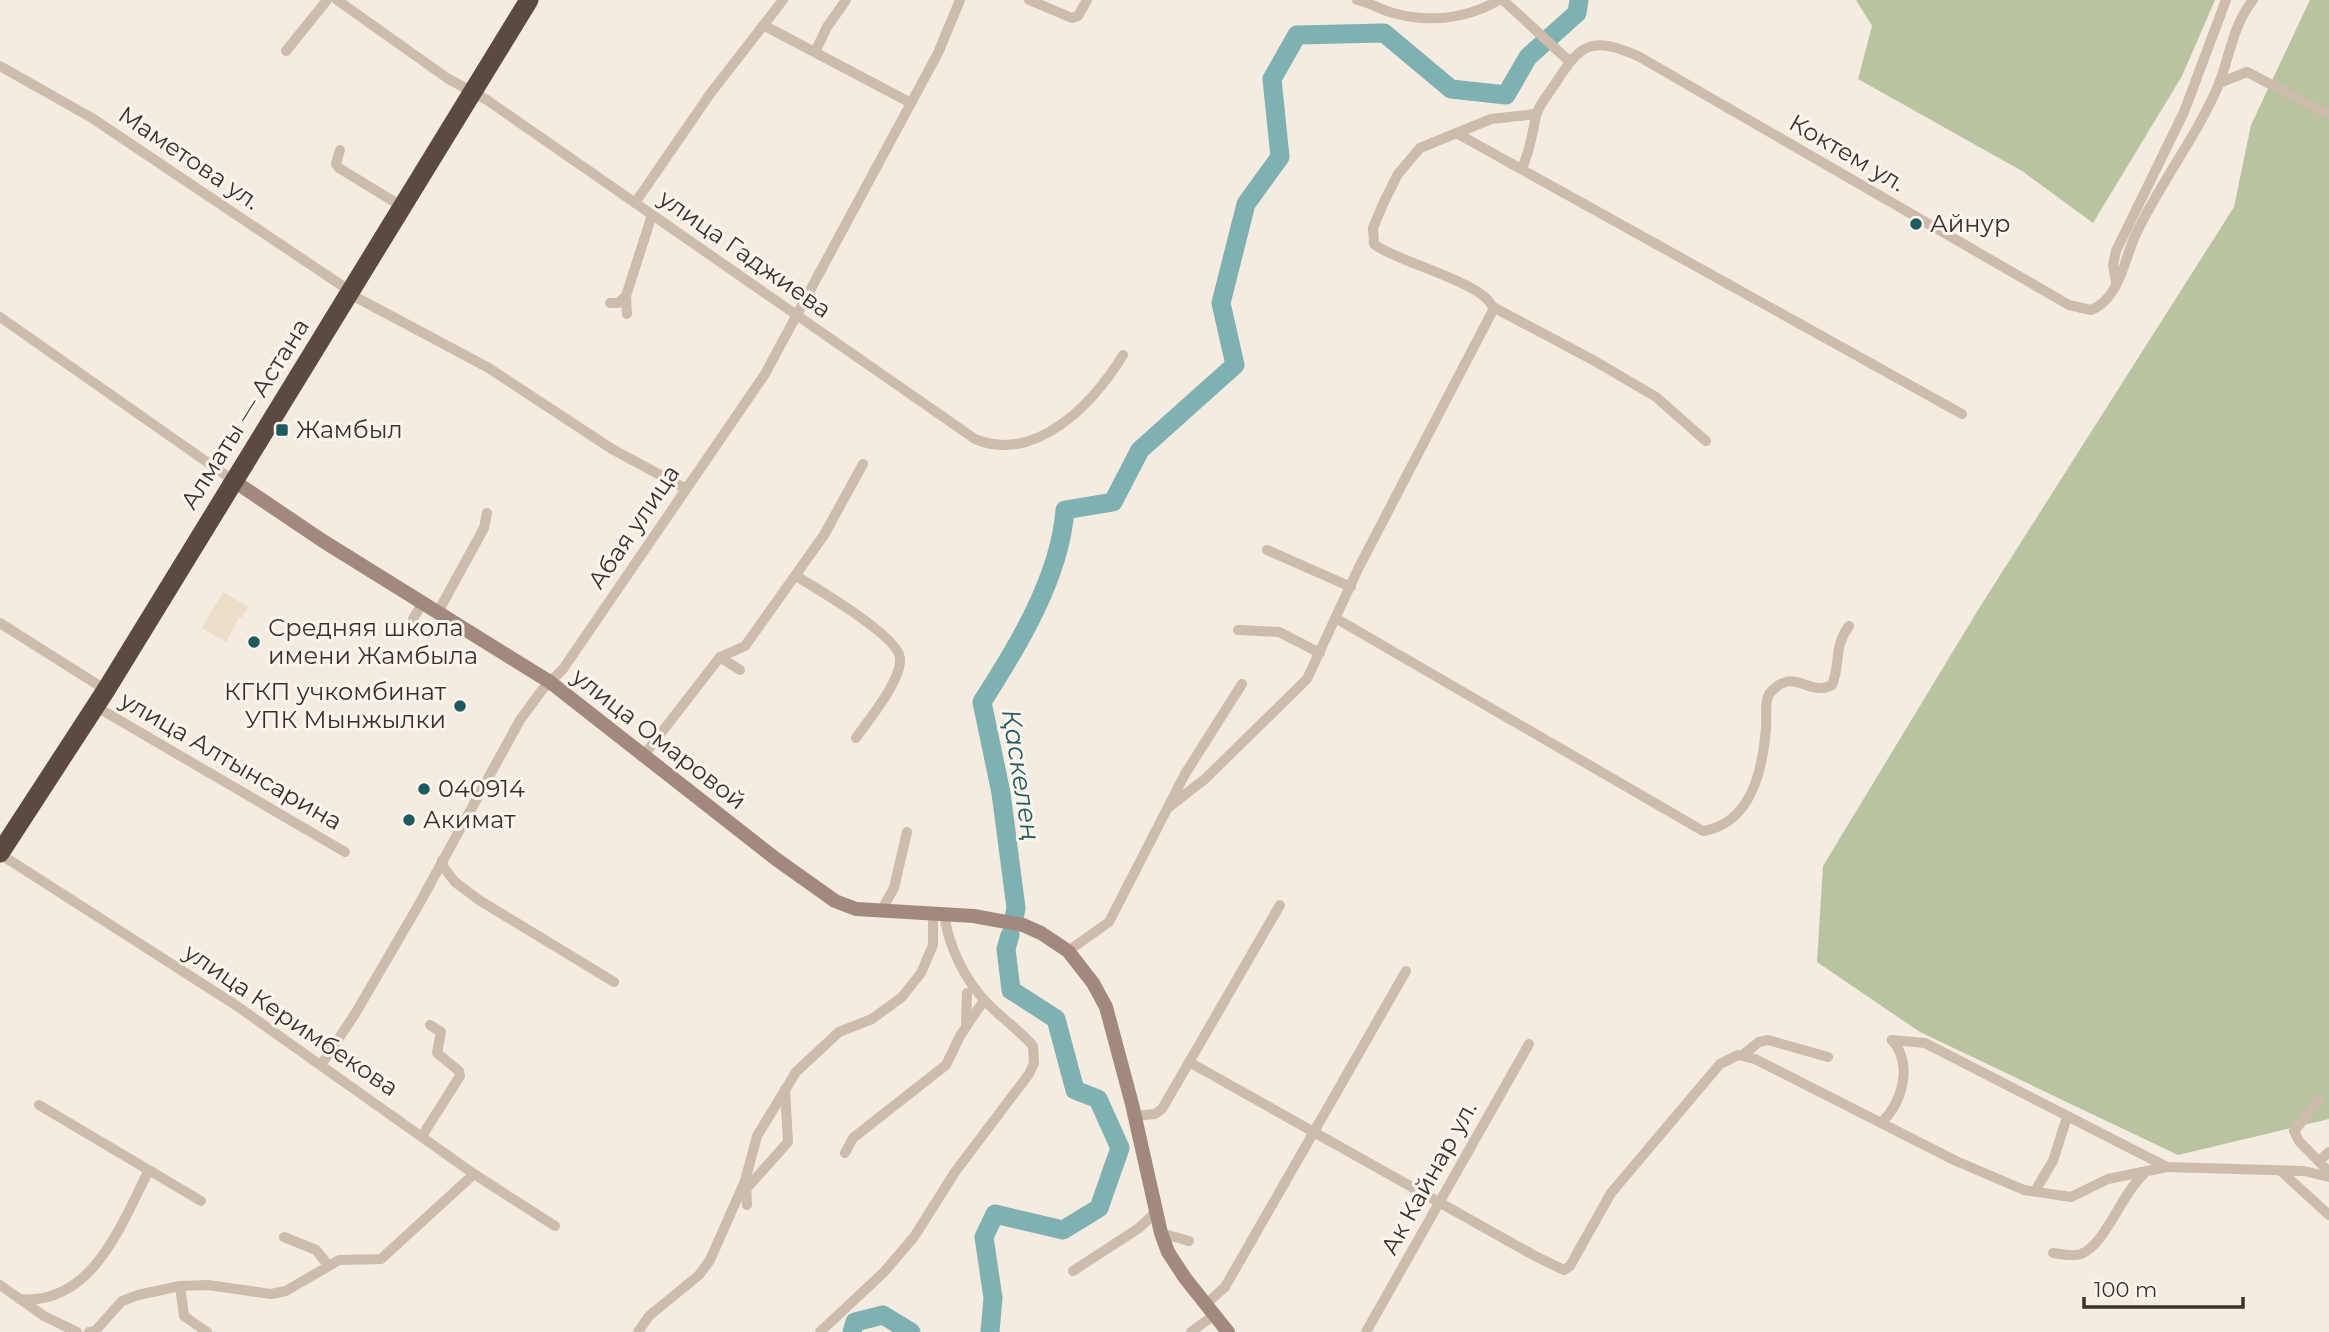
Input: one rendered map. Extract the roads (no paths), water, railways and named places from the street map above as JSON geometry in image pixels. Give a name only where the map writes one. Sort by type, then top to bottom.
[{"type":"highway","name":"Алматы — Астана","points":[[0,853],[100,698],[529,0]]},
{"type":"street","points":[[286,51],[327,0]]},
{"type":"street","name":"улица Гаджиева","points":[[337,0],[447,78],[472,91],[799,315],[975,439],[998,446],[1022,445],[1056,429],[1088,398],[1123,355]]},
{"type":"street","points":[[635,203],[710,94],[783,0]]},
{"type":"street","points":[[815,52],[827,27],[846,0]]},
{"type":"street","name":"Абая улица","points":[[321,1065],[355,1014],[442,860],[474,793],[520,720],[564,669],[765,374],[948,34],[960,0]]},
{"type":"street","points":[[1030,0],[1072,18],[1078,16],[1087,0]]},
{"type":"street","points":[[1357,0],[1406,16],[1451,18],[1503,2],[1538,29],[1569,61],[1536,114],[1530,150],[1522,169]]},
{"type":"street","points":[[2116,283],[2113,265],[2116,251],[2184,112],[2226,0]]},
{"type":"street","points":[[2116,283],[2135,236],[2219,83],[2239,22],[2253,0]]},
{"type":"street","points":[[765,26],[911,103]]},
{"type":"street","name":"Коктем ул.","points":[[1569,61],[1585,47],[1606,45],[1638,56],[2064,302],[2091,310],[2107,299],[2116,283]]},
{"type":"street","name":"Маметова ул.","points":[[0,66],[92,118],[349,292],[464,354],[612,449],[686,489]]},
{"type":"street","points":[[2219,83],[2247,72],[2329,115]]},
{"type":"street","points":[[1536,114],[1491,119],[1458,134],[1430,141],[1411,156],[1383,204],[1371,237],[1374,244],[1381,250],[1468,287],[1488,299],[1493,307],[1656,397],[1706,441]]},
{"type":"street","points":[[1458,134],[1962,414]]},
{"type":"street","points":[[340,150],[336,164],[339,169],[401,206]]},
{"type":"street","points":[[627,314],[626,296],[652,215]]},
{"type":"street","points":[[610,303],[618,303],[626,296]]},
{"type":"street","points":[[1169,807],[1205,779],[1301,687],[1493,307]]},
{"type":"street","name":"улица Омаровой","points":[[0,317],[323,541],[551,682],[835,901],[856,909],[996,919],[1023,925],[1068,951],[1093,983],[1106,1007],[1135,1116],[1161,1233],[1168,1252],[1228,1332]]},
{"type":"street","points":[[643,755],[720,657],[745,646],[842,508],[863,464]]},
{"type":"street","points":[[438,612],[484,528],[487,513]]},
{"type":"street","points":[[1267,550],[1351,587]]},
{"type":"street","points":[[796,576],[884,636],[898,650],[900,658],[892,683],[856,738]]},
{"type":"street","points":[[413,618],[423,602]]},
{"type":"street","points":[[1337,619],[1703,831],[1725,825],[1746,803],[1756,785],[1763,762],[1769,694],[1785,681],[1820,689],[1832,685],[1836,673],[1837,648],[1849,626]]},
{"type":"street","name":"улица Алтынсарина","points":[[0,623],[100,698],[345,852]]},
{"type":"street","points":[[1238,631],[1279,632],[1320,653]]},
{"type":"street","points":[[720,657],[740,670]]},
{"type":"street","points":[[1068,951],[1109,922],[1185,774],[1242,684]]},
{"type":"street","points":[[881,911],[894,888],[907,832]]},
{"type":"street","name":"улица Керимбекова","points":[[0,853],[237,1006],[474,1174],[555,1226]]},
{"type":"street","points":[[442,860],[444,869],[455,882],[479,900],[614,982]]},
{"type":"street","points":[[1135,1116],[1155,1114],[1162,1109],[1280,905]]},
{"type":"street","points":[[820,1332],[884,1272],[914,1237],[954,1172],[1019,1088],[1034,1063],[1032,1046],[984,1000],[964,972],[939,913]]},
{"type":"street","points":[[638,1332],[649,1316],[699,1275],[710,1260],[746,1185],[757,1136],[796,1072],[839,1032],[872,1019],[902,997],[929,960],[939,913]]},
{"type":"street","points":[[1191,1332],[1225,1287],[1406,971]]},
{"type":"street","points":[[964,1029],[967,993]]},
{"type":"street","points":[[845,1153],[853,1138],[947,1065],[964,1029],[984,1000]]},
{"type":"street","points":[[422,1136],[460,1076],[459,1071],[437,1053],[442,1035],[430,1024]]},
{"type":"street","points":[[1189,1062],[1535,1256],[1567,1269],[1611,1193],[1720,1064],[1768,1040],[1828,1057]]},
{"type":"street","points":[[1881,1123],[1894,1106],[1905,1070],[1903,1058],[1892,1040],[1925,1043],[2167,1167],[2178,1169],[2210,1166],[2329,1174]]},
{"type":"street","name":"Ак Кайнар ул.","points":[[1366,1332],[1529,1044]]},
{"type":"street","points":[[1744,1054],[2011,1186],[2071,1197],[2108,1179],[2167,1167]]},
{"type":"street","points":[[747,1205],[746,1185],[788,1142],[790,1129],[785,1089]]},
{"type":"street","points":[[2319,1100],[2294,1131],[2298,1140],[2329,1174]]},
{"type":"street","points":[[39,1105],[201,1201]]},
{"type":"street","points":[[2035,1191],[2053,1161],[2067,1117]]},
{"type":"street","points":[[2319,1161],[2329,1152]]},
{"type":"street","points":[[19,1298],[32,1300],[55,1295],[88,1274],[108,1248],[148,1172]]},
{"type":"street","points":[[2053,1252],[2078,1255],[2084,1252],[2104,1229],[2133,1183],[2146,1172]]},
{"type":"street","points":[[2282,1172],[2329,1215]]},
{"type":"street","points":[[89,1332],[95,1331],[122,1301],[180,1286],[234,1287],[271,1294],[286,1291],[339,1260],[381,1259],[474,1174]]},
{"type":"street","points":[[1073,1272],[1139,1228],[1156,1212]]},
{"type":"street","points":[[1161,1233],[1189,1241]]},
{"type":"street","points":[[284,1237],[316,1250],[329,1266]]},
{"type":"street","points":[[0,1284],[77,1332]]},
{"type":"street","points":[[180,1286],[184,1315],[207,1332]]},
{"type":"waterway","name":"Қаскелең","points":[[1014,918],[1016,908],[1001,793],[982,702],[1023,634],[1046,585],[1055,560],[1065,510],[1113,502],[1140,450],[1235,365],[1221,303],[1246,204],[1280,157],[1272,79],[1297,35],[1384,33],[1451,89],[1506,95],[1528,57],[1577,13],[1579,0]]},
{"type":"waterway","name":"Қаскелең","points":[[990,1332],[993,1298],[984,1237],[995,1214],[1063,1230],[1099,1208],[1120,1148],[1098,1099],[1075,1090],[1056,1019],[1011,990],[1006,949],[1010,935]]},
{"type":"waterway","name":"Қаскелең","points":[[852,1332],[855,1322],[883,1315],[911,1332]]},
{"type":"place","name":"Айнур","points":[[1916,224]]},
{"type":"place","name":"Жамбыл","points":[[282,430]]},
{"type":"place","name":"Средняя школа имени Жамбыла","points":[[254,642]]},
{"type":"place","name":"КГКП учкомбинат УПК Мынжылки","points":[[460,706]]},
{"type":"place","name":"040914","points":[[424,789]]},
{"type":"place","name":"Акимат","points":[[409,820]]}]
